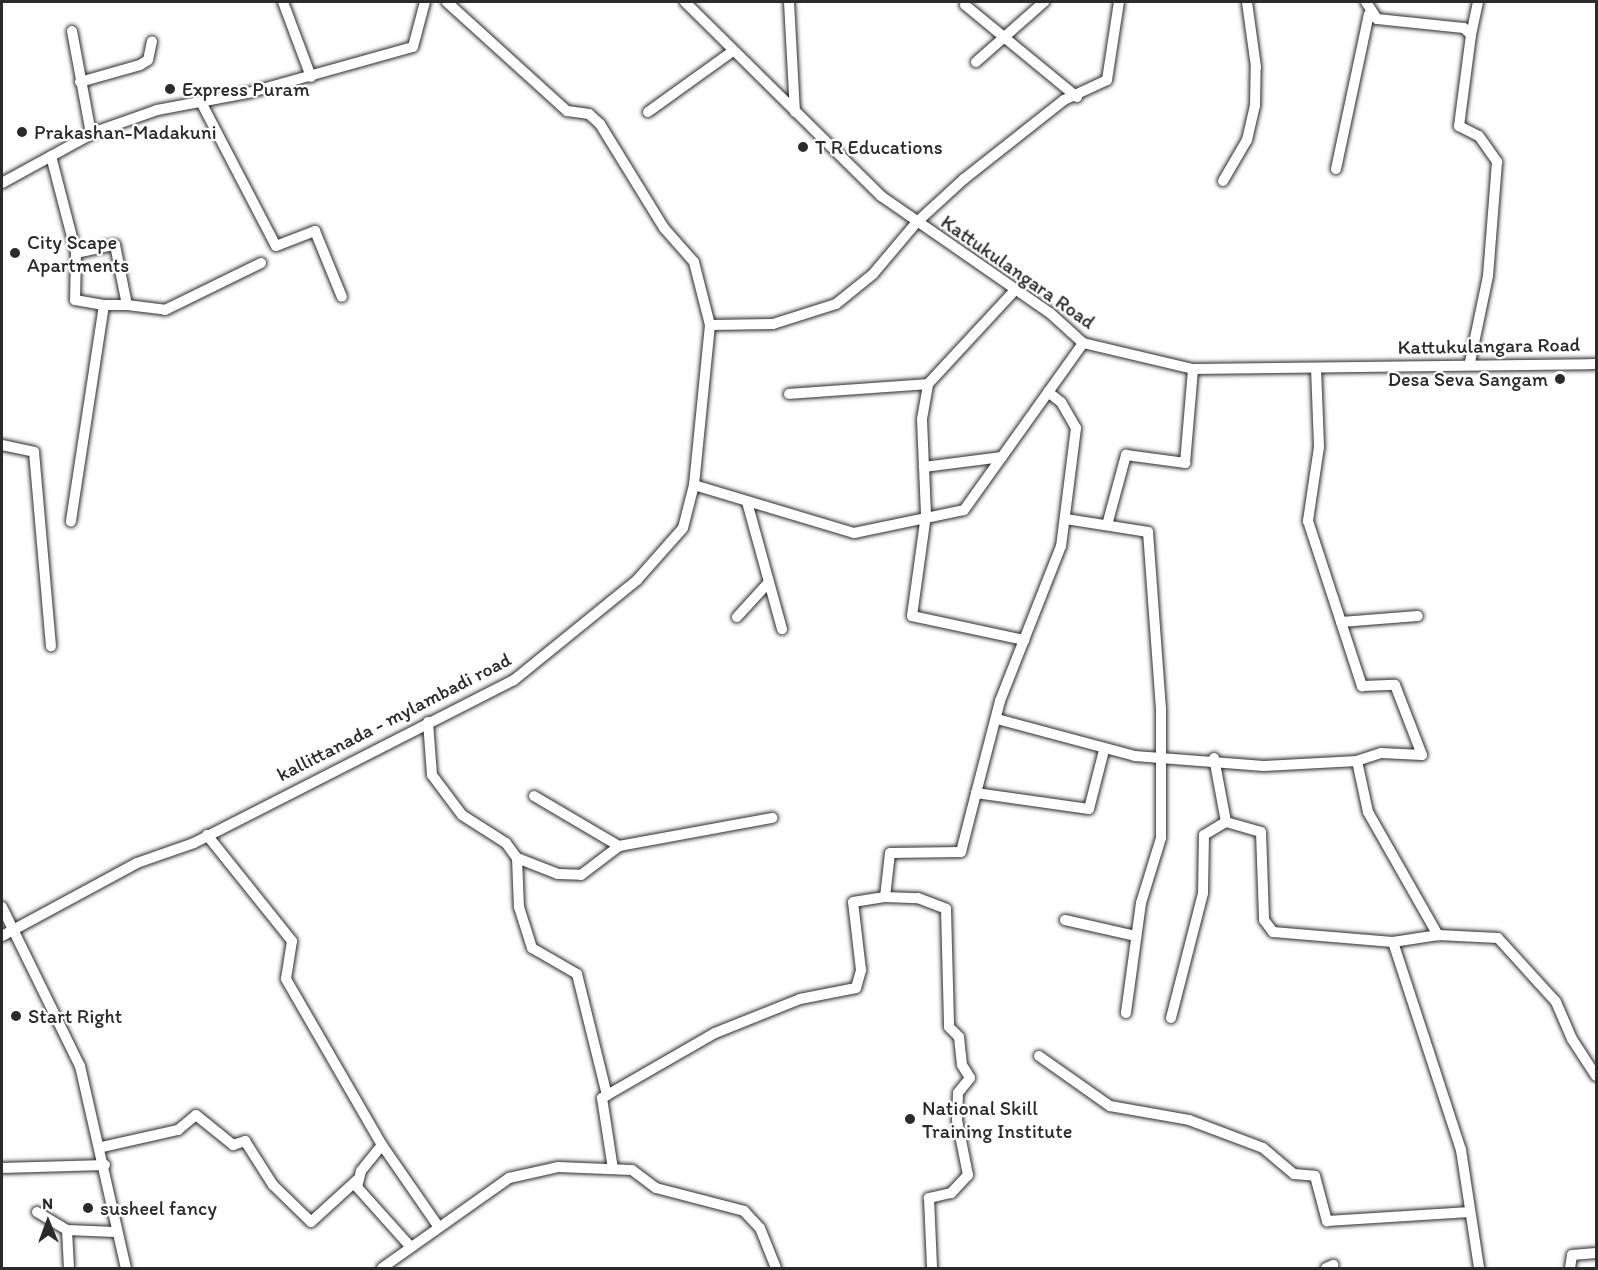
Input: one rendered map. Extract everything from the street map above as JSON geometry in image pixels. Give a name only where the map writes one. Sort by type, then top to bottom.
[{"type":"street","points":[[283,2],[311,77]]},
{"type":"street","points":[[2,177],[2,183],[91,134],[157,110],[311,77],[413,46],[425,2]]},
{"type":"street","name":"kallittanada - mylambadi road","points":[[6,934],[137,863],[207,835],[514,680],[638,580],[683,528],[694,485],[710,324],[694,262],[664,228],[600,124],[590,114],[567,111],[447,2]]},
{"type":"street","name":"Kattukulangara Road","points":[[685,2],[881,196],[1014,291],[1083,344],[1193,369],[1316,368],[1470,362],[1596,364]]},
{"type":"street","points":[[789,2],[795,112]]},
{"type":"street","points":[[976,62],[1008,38],[1044,2]]},
{"type":"street","points":[[710,324],[773,324],[836,304],[873,274],[917,222],[1064,100],[1077,97],[1107,80],[1119,2]]},
{"type":"street","points":[[1223,181],[1247,140],[1255,106],[1256,67],[1246,2]]},
{"type":"street","points":[[1336,169],[1369,14],[1366,2]]},
{"type":"street","points":[[1470,362],[1488,276],[1497,162],[1479,136],[1459,126],[1471,35],[1478,2]]},
{"type":"street","points":[[966,5],[1077,97]]},
{"type":"street","points":[[1369,14],[1464,28],[1471,35]]},
{"type":"street","points":[[72,31],[91,134]]},
{"type":"street","points":[[80,82],[140,65],[148,60],[152,41]]},
{"type":"street","points":[[648,112],[733,51]]},
{"type":"street","points":[[201,102],[276,246],[315,231],[342,297]]},
{"type":"street","points":[[51,156],[76,253],[75,300],[165,310],[261,263]]},
{"type":"street","points":[[76,253],[115,245],[127,305]]},
{"type":"street","points":[[1014,291],[928,384],[922,419],[926,515],[912,616],[1024,640]]},
{"type":"street","points":[[71,521],[104,305]]},
{"type":"street","points":[[694,485],[854,533],[926,515],[964,510],[1083,344]]},
{"type":"street","points":[[997,719],[1104,750],[1161,757],[1214,758],[1264,766],[1357,761],[1381,753],[1422,755],[1395,685],[1362,686],[1308,521],[1319,447],[1316,368]]},
{"type":"street","points":[[1107,525],[1126,454],[1185,463],[1193,369]]},
{"type":"street","points":[[789,394],[928,384]]},
{"type":"street","points":[[885,897],[890,853],[961,852],[997,719],[1024,640],[1061,546],[1076,428],[1061,402],[1048,392]]},
{"type":"street","points":[[2,445],[34,452],[51,646]]},
{"type":"street","points":[[924,467],[1002,457]]},
{"type":"street","points":[[747,502],[782,629]]},
{"type":"street","points":[[1066,519],[1148,532],[1161,757],[1161,838],[1136,936],[1126,1013]]},
{"type":"street","points":[[737,617],[770,582]]},
{"type":"street","points":[[1341,622],[1418,616]]},
{"type":"street","points":[[428,722],[432,775],[462,815],[506,843],[517,858],[558,874],[581,875],[619,846],[772,818]]},
{"type":"street","points":[[976,793],[1089,809],[1104,750]]},
{"type":"street","points":[[1214,758],[1226,822]]},
{"type":"street","points":[[1357,761],[1368,812],[1438,935]]},
{"type":"street","points":[[534,796],[619,846]]},
{"type":"street","points":[[1171,1018],[1203,893],[1204,835],[1226,822],[1261,832],[1264,920],[1273,932],[1394,942],[1438,935],[1498,938],[1556,1002],[1572,1039],[1596,1076]]},
{"type":"street","points":[[207,835],[292,941],[286,979],[382,1145],[438,1226]]},
{"type":"street","points":[[517,858],[519,907],[532,948],[577,974],[607,1095]]},
{"type":"street","points":[[613,1169],[602,1098],[715,1033],[800,999],[856,988],[861,970],[853,902],[885,897],[918,898],[946,909],[949,1027],[959,1037],[962,1065],[970,1078],[958,1093],[957,1120],[968,1174],[951,1193],[928,1198],[932,1269]]},
{"type":"street","points":[[2,907],[6,934],[80,1065],[102,1147],[115,1232],[126,1269]]},
{"type":"street","points":[[1065,920],[1136,936]]},
{"type":"street","points":[[1394,942],[1461,1150],[1479,1269]]},
{"type":"street","points":[[1040,1056],[1110,1106],[1189,1120],[1263,1148],[1294,1174],[1315,1176],[1327,1221],[1470,1212]]},
{"type":"street","points":[[102,1147],[178,1130],[196,1115],[234,1145],[245,1141],[273,1185],[311,1221],[357,1180],[382,1145]]},
{"type":"street","points":[[2,1168],[105,1165]]},
{"type":"street","points":[[382,1269],[410,1246],[509,1178],[558,1167],[632,1170],[656,1188],[744,1211],[760,1228],[776,1269]]},
{"type":"street","points":[[357,1180],[357,1187],[410,1246]]},
{"type":"street","points":[[37,1212],[67,1230],[115,1232]]},
{"type":"street","points":[[67,1230],[69,1266]]},
{"type":"street","points":[[1570,1269],[1572,1255],[1596,1253]]},
{"type":"place","name":"Express Puram","points":[[170,89]]},
{"type":"place","name":"Prakashan-Madakuni","points":[[22,132]]},
{"type":"place","name":"T R Educations","points":[[803,147]]},
{"type":"place","name":"City Scape Apartments","points":[[15,253]]},
{"type":"place","name":"Desa Seva Sangam","points":[[1560,379]]},
{"type":"place","name":"Start Right","points":[[16,1016]]},
{"type":"place","name":"National Skill Training Institute","points":[[910,1119]]},
{"type":"place","name":"susheel fancy","points":[[88,1208]]}]
